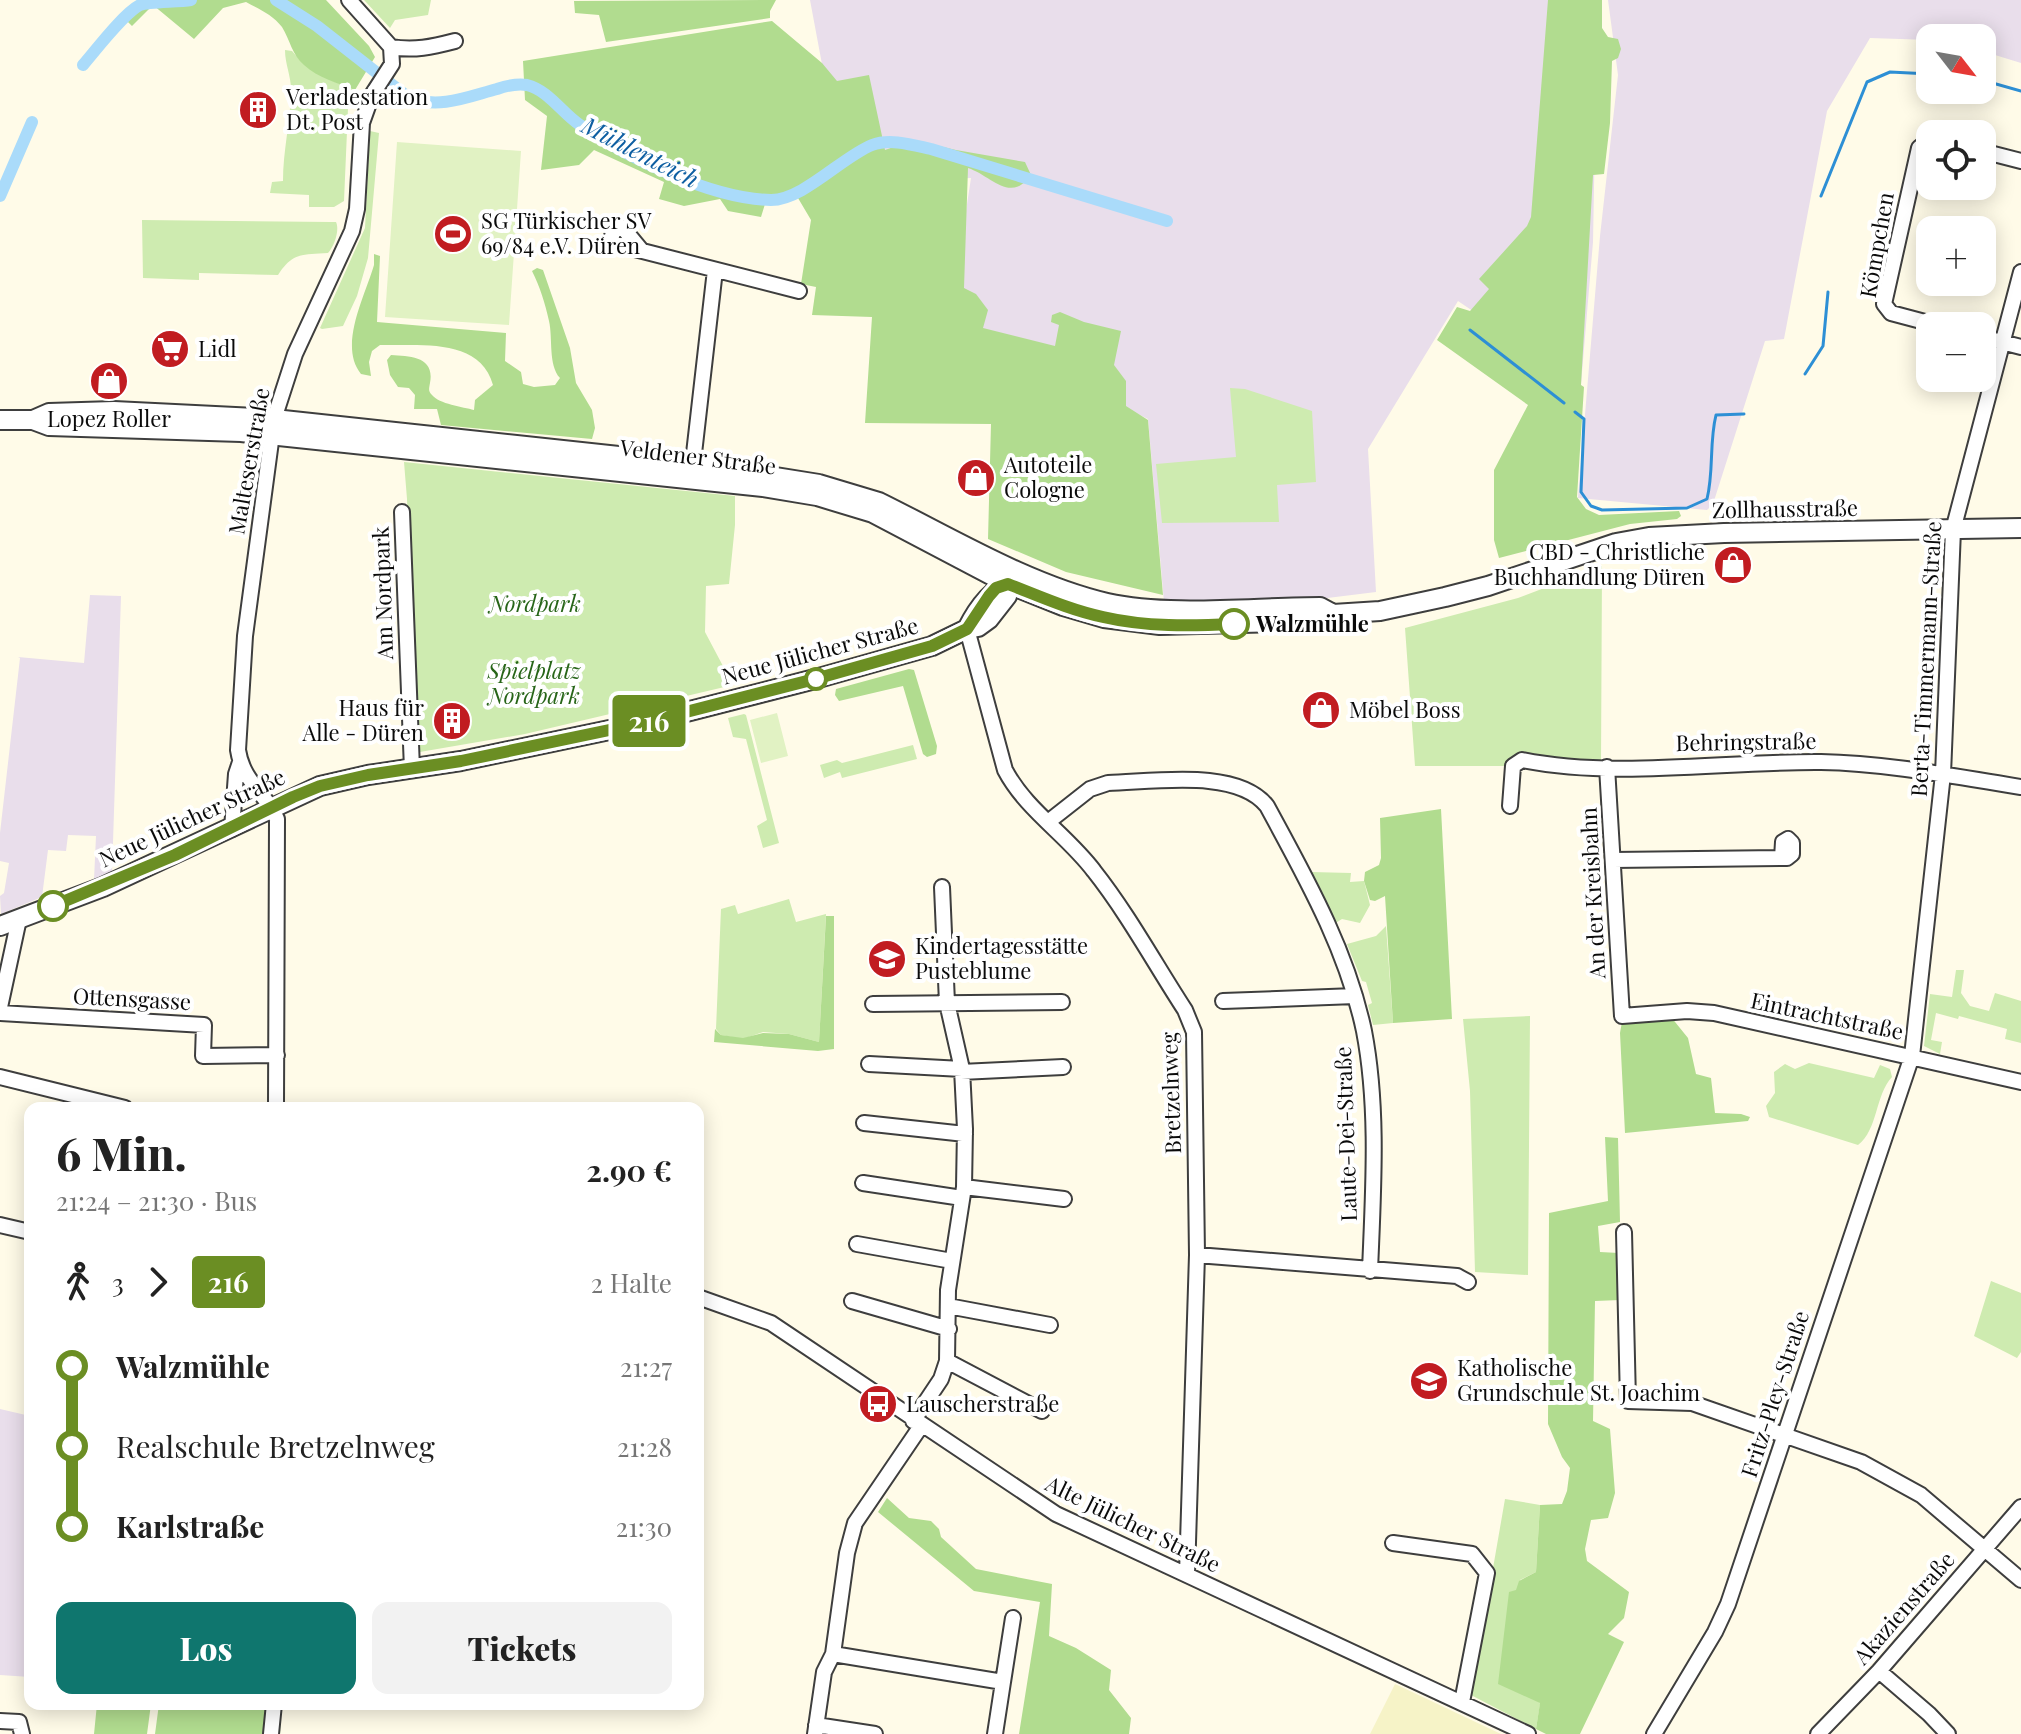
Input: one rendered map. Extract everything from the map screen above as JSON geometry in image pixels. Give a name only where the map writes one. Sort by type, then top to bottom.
[{"type":"street","points":[[349,0],[391,47],[427,49],[455,41]]},
{"type":"street","name":"Malteserstraße","points":[[232,829],[236,774],[240,761],[238,750],[245,636],[273,427],[295,354],[352,231],[357,209],[362,123],[376,89],[389,70],[393,55],[391,47]]},
{"type":"street","points":[[1996,155],[2021,161]]},
{"type":"street","name":"Kömpchen","points":[[1916,161],[1884,304],[1891,313],[1916,320]]},
{"type":"street","points":[[642,251],[799,291]]},
{"type":"street","points":[[692,472],[715,270]]},
{"type":"street","name":"Berta-Timmermann-Straße","points":[[1912,1056],[1943,774],[1953,530],[2021,272]]},
{"type":"street","points":[[1996,340],[2021,347]]},
{"type":"street","name":"Veldener Straße","points":[[0,420],[33,420],[49,413],[114,411],[692,472],[851,505],[1012,577],[1063,606],[1104,618],[1160,625],[1320,621],[1333,614],[1380,611],[1445,597],[1554,563]]},
{"type":"street","name":"Am Nordpark","points":[[402,512],[412,769]]},
{"type":"street","name":"Zollhausstraße","points":[[1554,563],[1616,543],[1649,537],[2021,528]]},
{"type":"street","points":[[967,629],[989,596],[1012,577]]},
{"type":"street","name":"Neue Jülicher Straße","points":[[0,926],[103,887],[320,786],[461,761],[643,723],[932,646],[967,629]]},
{"type":"street","name":"Bretzelnweg","points":[[967,629],[1005,770],[1022,797],[1094,870],[1191,1021],[1194,1032],[1197,1255],[1187,1574]]},
{"type":"street","name":"Behringstraße","points":[[1510,806],[1513,766],[1519,760],[1550,765],[1607,767],[1823,762],[1943,774],[2021,787]]},
{"type":"street","points":[[240,761],[252,786],[272,808],[277,828],[276,1102]]},
{"type":"street","name":"An der Kreisbahn","points":[[1607,767],[1622,1016]]},
{"type":"street","name":"Laute-Dei-Straße","points":[[1048,822],[1090,789],[1108,783],[1216,781],[1246,789],[1260,797],[1267,806],[1335,938],[1355,996],[1369,1067],[1372,1121],[1370,1271]]},
{"type":"street","points":[[1613,860],[1782,858]]},
{"type":"street","points":[[875,1734],[815,1730],[824,1672],[833,1654],[847,1553],[855,1523],[917,1424],[947,1361],[948,1306],[963,1193],[965,1134],[961,1070],[947,1003],[942,887]]},
{"type":"street","points":[[0,1010],[19,919]]},
{"type":"street","points":[[1223,1001],[1355,996]]},
{"type":"street","points":[[873,1004],[1062,1002]]},
{"type":"street","name":"Ottensgasse","points":[[0,1010],[204,1025],[203,1056],[277,1055]]},
{"type":"street","name":"Eintrachtstraße","points":[[1622,1016],[1687,1011],[1714,1013],[2021,1082]]},
{"type":"street","name":"Fritz-Pley-Straße","points":[[1654,1734],[1715,1632],[1728,1604],[1912,1056]]},
{"type":"street","points":[[869,1064],[961,1070],[1063,1067]]},
{"type":"street","points":[[0,1077],[101,1102]]},
{"type":"street","points":[[864,1123],[965,1134]]},
{"type":"street","points":[[863,1183],[1064,1199]]},
{"type":"street","points":[[0,1225],[24,1231]]},
{"type":"street","points":[[1624,1232],[1622,1401],[1692,1403],[1861,1462],[1921,1495],[2021,1580]]},
{"type":"street","points":[[857,1244],[952,1261]]},
{"type":"street","points":[[1197,1255],[1457,1276],[1468,1282]]},
{"type":"street","name":"Alte Jülicher Straße","points":[[704,1299],[771,1323],[917,1424],[1056,1514],[1528,1734]]},
{"type":"street","points":[[852,1301],[949,1329]]},
{"type":"street","points":[[948,1306],[1050,1325]]},
{"type":"street","points":[[947,1361],[1042,1411]]},
{"type":"street","name":"Akazienstraße","points":[[1818,1734],[1879,1671],[2021,1507]]},
{"type":"street","points":[[1393,1543],[1472,1554],[1487,1573],[1462,1702]]},
{"type":"street","points":[[995,1734],[1013,1618]]},
{"type":"street","points":[[833,1654],[1003,1682]]},
{"type":"street","points":[[1879,1671],[1939,1731]]},
{"type":"street","points":[[271,1734],[273,1710]]},
{"type":"street","points":[[0,1721],[19,1722],[22,1734]]},
{"type":"shaded area","points":[[810,0],[1585,0],[1596,79],[1593,242],[1581,384],[1458,301],[1368,449],[1376,592],[1287,603],[1164,602],[1148,419],[949,322],[971,178],[844,182]]},
{"type":"shaded area","points":[[1608,0],[2021,0],[2021,63],[1996,55],[1996,24],[1916,24],[1916,40],[1870,38],[1827,111],[1784,339],[1765,341],[1713,504],[1707,510],[1578,498],[1600,236],[1618,75]]},
{"type":"shaded area","points":[[90,595],[121,596],[112,873],[94,880],[96,836],[68,835],[66,851],[48,850],[42,897],[1,914],[0,896],[4,893],[9,863],[0,861],[0,833],[18,657],[84,663]]},
{"type":"shaded area","points":[[0,1409],[24,1415],[24,1677],[0,1675]]},
{"type":"shaded area","points":[[1395,1684],[1501,1734],[1370,1734]]},
{"type":"green space","points":[[138,0],[326,0],[369,46],[375,57],[355,90],[310,70],[297,57],[278,23],[246,2],[223,8],[194,39],[153,5],[132,26],[122,16]]},
{"type":"green space","points":[[364,0],[431,0],[428,15],[395,20],[390,28]]},
{"type":"green space","points":[[776,0],[770,18],[606,42],[599,15],[575,13],[574,1]]},
{"type":"green space","points":[[1548,0],[1602,0],[1602,28],[1608,37],[1618,39],[1621,49],[1618,58],[1612,61],[1604,174],[1593,175],[1577,497],[1586,509],[1599,515],[1679,511],[1681,516],[1630,524],[1499,558],[1494,540],[1494,470],[1528,405],[1437,340],[1457,307],[1470,311],[1489,289],[1479,279],[1527,226],[1531,217]]},
{"type":"green space","points":[[772,21],[822,63],[837,81],[869,75],[885,150],[914,140],[1025,162],[1031,175],[1016,187],[1008,188],[968,168],[964,288],[976,294],[988,310],[983,328],[1055,346],[1059,325],[1051,322],[1052,315],[1060,312],[1084,322],[1121,331],[1114,365],[1126,381],[1126,406],[1148,420],[1163,595],[1066,572],[988,539],[991,424],[865,423],[872,317],[812,315],[816,287],[801,284],[811,220],[798,198],[777,205],[765,204],[761,217],[728,211],[720,199],[684,206],[659,199],[664,182],[594,150],[579,165],[541,170],[547,116],[525,100],[523,61]]},
{"type":"green space","points":[[285,50],[292,51],[320,75],[355,90],[348,108],[344,201],[334,207],[309,207],[309,195],[270,193],[272,182],[283,181],[291,93]]},
{"type":"green space","points":[[370,131],[379,133],[368,258],[357,296],[343,326],[322,329],[365,228]]},
{"type":"green space","name":"SG Türkischer SV 69/84 e.V. Düren","points":[[397,142],[521,151],[509,325],[385,317]]},
{"type":"green space","points":[[142,220],[336,222],[337,229],[328,253],[294,258],[278,275],[199,273],[199,280],[143,278]]},
{"type":"green space","points":[[374,254],[380,256],[377,322],[506,333],[505,361],[521,372],[523,384],[534,387],[555,385],[560,378],[552,359],[546,308],[532,271],[537,268],[543,270],[570,348],[576,383],[592,410],[595,428],[592,439],[441,425],[437,409],[414,409],[415,395],[409,388],[398,387],[390,375],[387,360],[391,355],[406,356],[425,363],[431,374],[429,390],[435,398],[445,403],[474,410],[475,400],[493,385],[486,370],[475,359],[446,347],[380,345],[372,351],[369,362],[371,376],[361,374],[352,350],[353,335],[374,265]]},
{"type":"green space","points":[[1230,388],[1245,389],[1312,411],[1316,482],[1277,485],[1279,522],[1162,523],[1156,464],[1236,457]]},
{"type":"green space","name":"Nordpark","points":[[404,462],[735,496],[729,584],[706,586],[705,632],[733,685],[525,734],[414,753]]},
{"type":"green space","points":[[1602,566],[1601,766],[1415,766],[1405,628],[1518,598]]},
{"type":"green space","points":[[914,670],[937,746],[936,754],[927,757],[923,754],[903,686],[839,701],[835,695],[836,689]]},
{"type":"green space","points":[[777,713],[788,756],[761,763],[750,720]]},
{"type":"green space","points":[[744,714],[779,843],[763,848],[757,826],[767,820],[746,739],[733,737],[728,718]]},
{"type":"green space","points":[[913,745],[917,759],[842,778],[840,772],[824,778],[820,765],[837,760],[842,763]]},
{"type":"green space","points":[[1441,809],[1452,1019],[1393,1023],[1385,896],[1370,900],[1364,881],[1365,872],[1379,865],[1381,858],[1380,818]]},
{"type":"green space","points":[[1351,873],[1350,882],[1364,881],[1370,905],[1360,923],[1342,919],[1334,924],[1309,874]]},
{"type":"green space","points":[[789,899],[796,922],[826,914],[819,1042],[789,1034],[763,1032],[743,1039],[721,1035],[716,1029],[721,909],[735,905],[738,914]]},
{"type":"green space","points":[[826,916],[834,916],[834,1049],[818,1051],[714,1042],[715,1029],[721,1035],[743,1038],[763,1033],[789,1034],[819,1042]]},
{"type":"green space","points":[[1386,926],[1393,1023],[1373,1025],[1368,1005],[1372,1003],[1366,982],[1362,981],[1347,944],[1376,936]]},
{"type":"green space","points":[[1956,970],[1964,970],[1961,993],[1970,1006],[1989,1011],[1995,993],[2021,1001],[2021,1043],[2005,1039],[2007,1029],[1936,1013],[1931,1040],[1942,1042],[1940,1054],[1924,1046],[1930,994],[1952,997]]},
{"type":"green space","points":[[1667,1012],[1688,1038],[1696,1074],[1711,1078],[1715,1113],[1741,1114],[1750,1117],[1748,1121],[1625,1133],[1620,1033],[1623,1016]]},
{"type":"green space","points":[[1530,1016],[1528,1275],[1475,1272],[1470,1091],[1463,1019]]},
{"type":"green space","points":[[1809,1063],[1874,1078],[1880,1065],[1890,1069],[1892,1077],[1882,1093],[1865,1139],[1858,1145],[1769,1117],[1766,1106],[1775,1093],[1774,1072],[1785,1064],[1795,1069]]},
{"type":"green space","points":[[1605,1137],[1618,1138],[1620,1222],[1598,1226],[1600,1252],[1619,1253],[1620,1300],[1595,1301],[1593,1421],[1610,1429],[1615,1493],[1608,1518],[1591,1520],[1585,1549],[1587,1561],[1629,1592],[1624,1618],[1608,1634],[1624,1642],[1580,1734],[1546,1734],[1536,1729],[1540,1703],[1498,1684],[1509,1592],[1516,1590],[1519,1581],[1536,1572],[1540,1505],[1562,1504],[1570,1468],[1548,1424],[1549,1213],[1608,1201]]},
{"type":"green space","points":[[1991,1281],[2021,1293],[2021,1352],[2017,1358],[1974,1336]]},
{"type":"green space","points":[[887,1498],[909,1518],[931,1521],[939,1529],[941,1537],[976,1569],[1052,1584],[1049,1636],[1076,1648],[1111,1670],[1109,1690],[1131,1718],[1129,1734],[1019,1734],[1040,1602],[974,1591],[878,1512]]},
{"type":"green space","points":[[1505,1499],[1540,1505],[1536,1572],[1520,1580],[1540,1704],[1536,1729],[1471,1695]]},
{"type":"green space","points":[[96,1710],[150,1710],[147,1734],[94,1734]]},
{"type":"green space","points":[[158,1710],[281,1710],[280,1734],[155,1734]]},
{"type":"waterway","name":"Mühlenteich","points":[[83,65],[133,9],[149,3],[191,0]]},
{"type":"waterway","name":"Mühlenteich","points":[[276,0],[317,26],[409,98],[443,102],[508,86],[527,85],[542,92],[600,138],[671,174],[723,192],[748,198],[783,198],[809,186],[860,151],[879,143],[894,142],[931,149],[1167,221]]},
{"type":"waterway","name":"Mühlenteich","points":[[1821,196],[1867,82],[1890,72],[1916,73]]},
{"type":"waterway","name":"Mühlenteich","points":[[1996,84],[2021,91]]},
{"type":"waterway","name":"Mühlenteich","points":[[0,196],[32,122]]},
{"type":"waterway","name":"Mühlenteich","points":[[1805,374],[1823,346],[1828,292]]},
{"type":"waterway","name":"Mühlenteich","points":[[1470,330],[1564,403]]},
{"type":"waterway","name":"Mühlenteich","points":[[1575,412],[1584,419],[1581,492],[1591,506],[1602,510],[1687,508],[1707,499],[1716,415],[1744,414]]},
{"type":"bus line","name":"216","points":[[53,906],[175,855],[320,786],[368,775],[461,761],[643,723],[932,646],[967,629],[996,588],[1008,584],[1104,618],[1160,625],[1234,624]]},
{"type":"place","name":"Verladestation Dt. Post","points":[[258,110]]},
{"type":"place","name":"SG Türkischer SV 69/84 e.V. Düren","points":[[453,234]]},
{"type":"place","name":"Lidl","points":[[170,349]]},
{"type":"place","name":"Lopez Roller","points":[[109,381]]},
{"type":"place","name":"Autoteile Cologne","points":[[976,478]]},
{"type":"place","name":"CBD - Christliche Buchhandlung Düren","points":[[1733,565]]},
{"type":"place","name":"Walzmühle","points":[[1234,624]]},
{"type":"place","name":"Möbel Boss","points":[[1321,710]]},
{"type":"place","name":"Haus für Alle - Düren","points":[[452,721]]},
{"type":"place","name":"Kindertagesstätte Pusteblume","points":[[887,959]]},
{"type":"place","name":"Katholische Grundschule St. Joachim","points":[[1429,1381]]},
{"type":"place","name":"Lauscherstraße","points":[[878,1404]]},
{"type":"park label","name":"Spielplatz Nordpark","points":[[534,684]]}]
